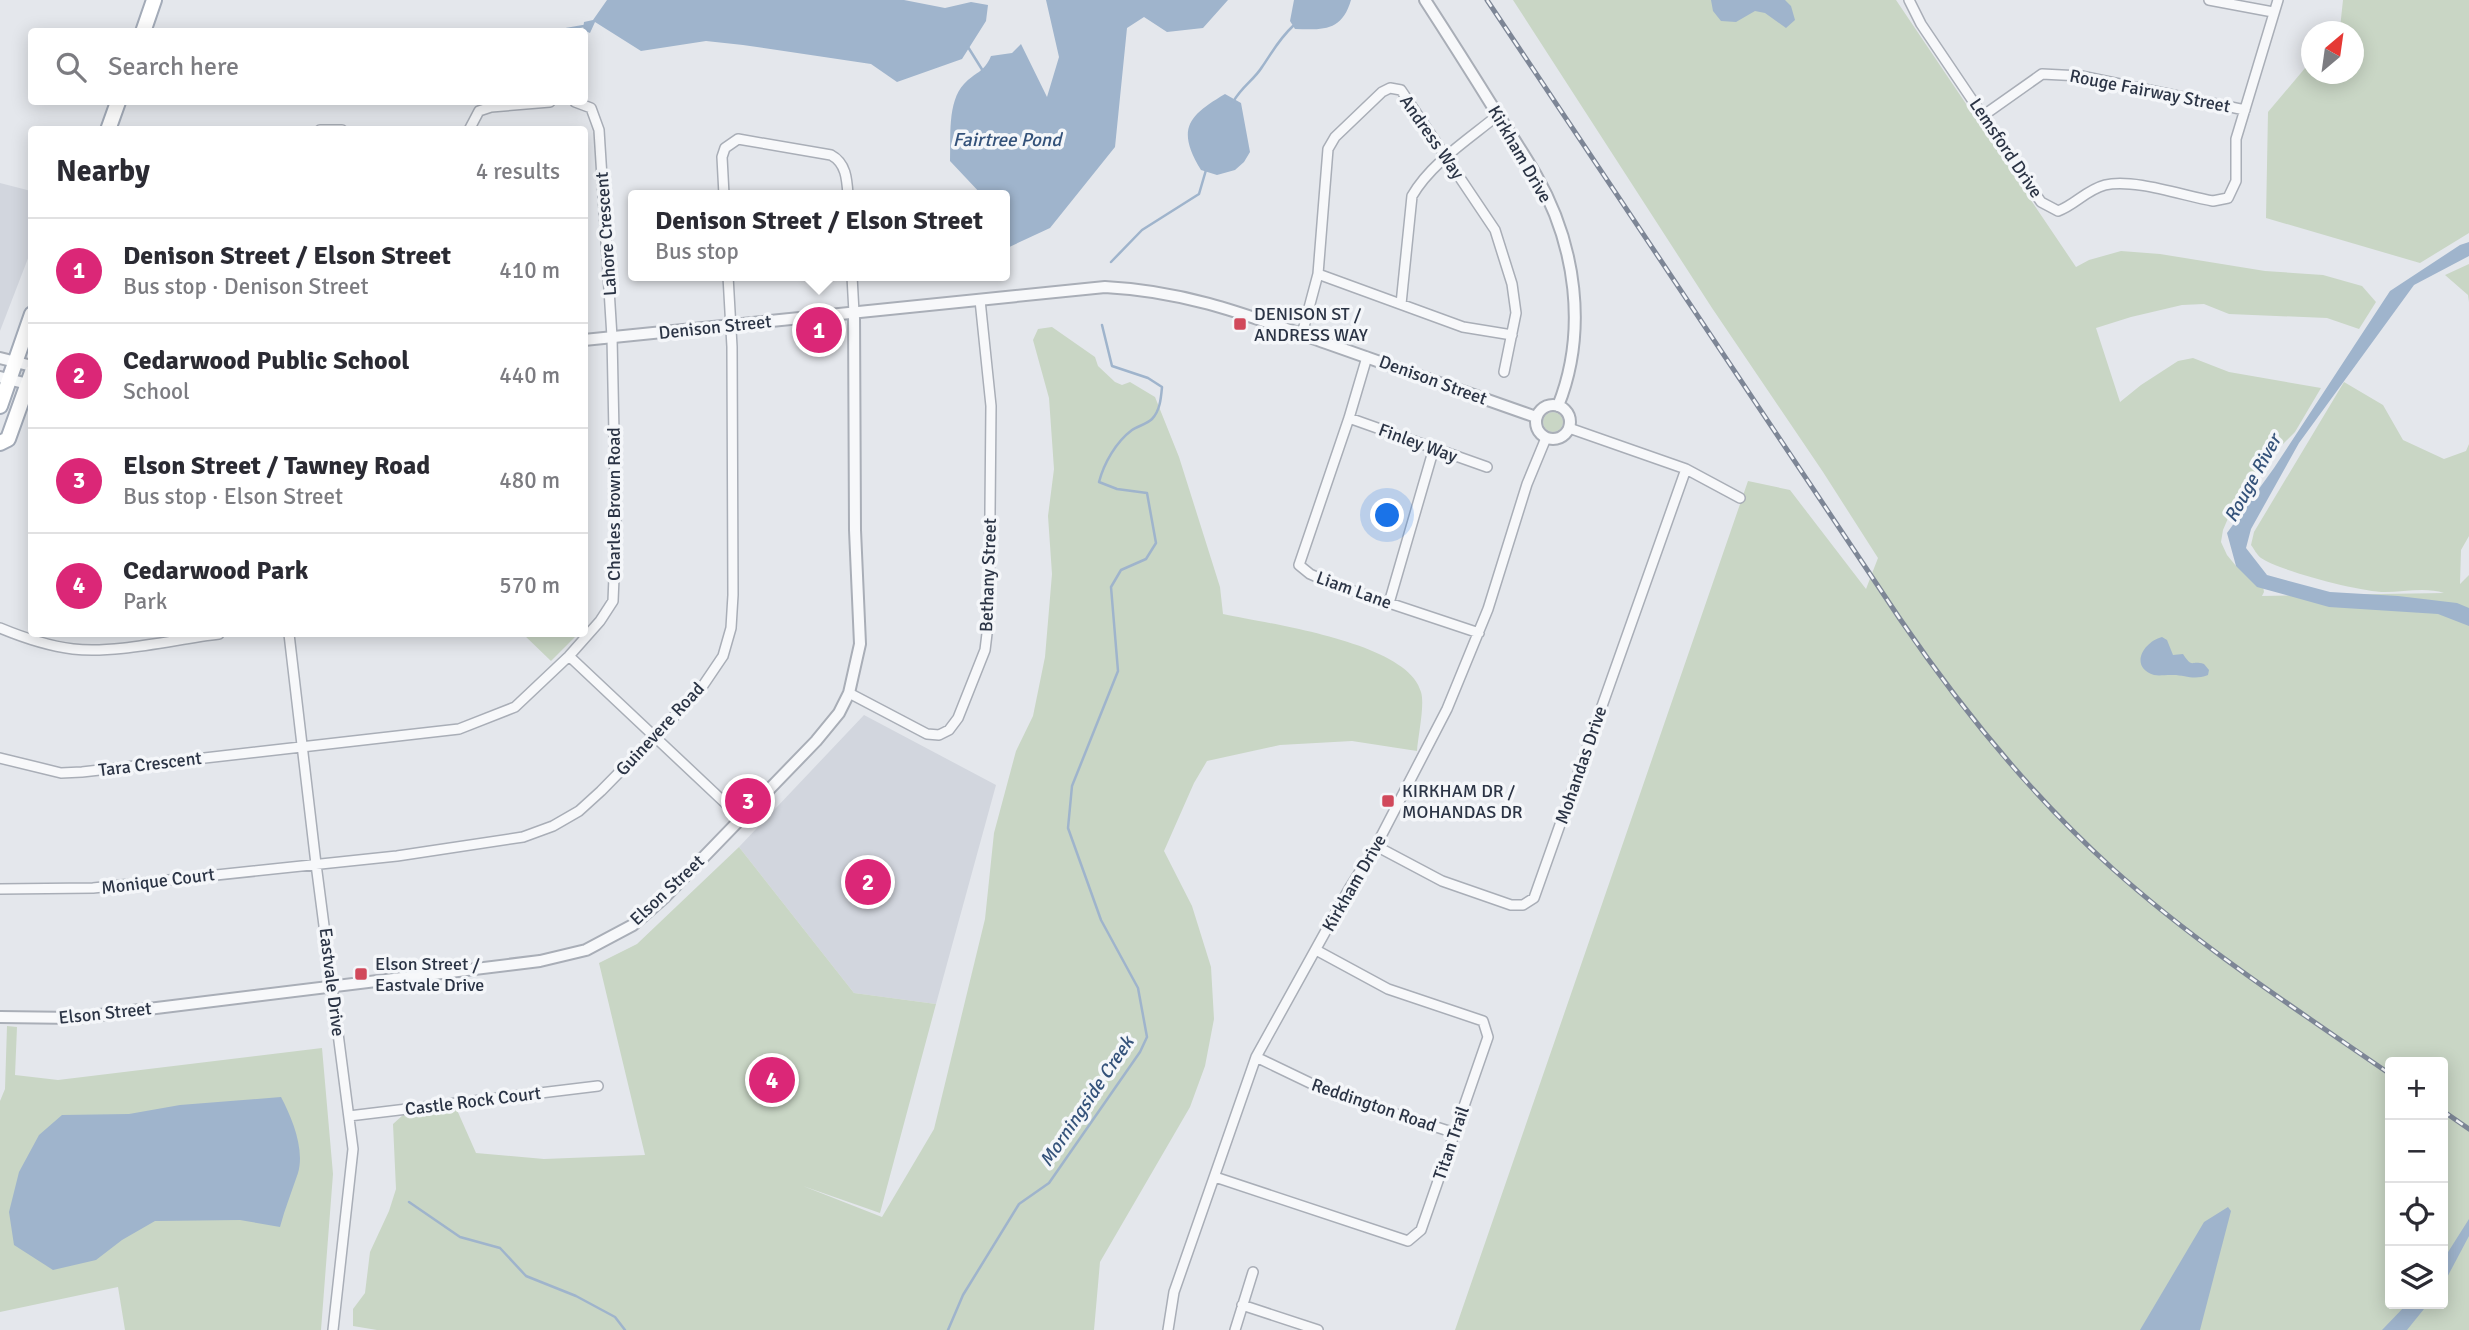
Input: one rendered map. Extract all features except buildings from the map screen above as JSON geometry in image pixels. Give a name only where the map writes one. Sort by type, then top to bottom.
[{"type":"main road","points":[[144,28],[154,0]]},
{"type":"main road","points":[[109,126],[117,105]]},
{"type":"main road","points":[[0,406],[7,360],[28,321]]},
{"type":"main road","points":[[0,443],[8,439],[28,385]]},
{"type":"street","name":"Kirkham Drive","points":[[1425,0],[1536,176],[1556,219],[1570,264],[1575,312],[1572,360],[1558,406]]},
{"type":"street","name":"Lemsford Drive","points":[[1909,0],[1921,24],[2041,202],[2058,212],[2094,189],[2118,183],[2213,201],[2228,198],[2236,181],[2236,139],[2278,0]]},
{"type":"street","points":[[2209,0],[2273,12]]},
{"type":"street","name":"Rouge Fairway Street","points":[[1984,115],[2042,74],[2081,76],[2245,110]]},
{"type":"street","name":"Andress Way","points":[[1302,334],[1318,274],[1328,149],[1335,137],[1382,92],[1390,88],[1401,90],[1496,230],[1512,284],[1516,313],[1504,372]]},
{"type":"street","points":[[471,126],[479,111],[515,105]]},
{"type":"street","name":"Lahore Crescent","points":[[582,105],[590,108],[599,130],[612,337]]},
{"type":"street","points":[[1401,304],[1412,197],[1419,184],[1447,157],[1498,115]]},
{"type":"street","points":[[723,190],[722,158],[725,148],[738,138],[831,155],[838,159],[845,170],[847,190]]},
{"type":"street","points":[[1318,274],[1463,327],[1511,335]]},
{"type":"street","name":"Guinevere Road","points":[[316,864],[397,856],[523,837],[553,826],[579,811],[601,792],[700,690],[723,656],[732,628],[731,325],[728,281]]},
{"type":"street","points":[[852,281],[853,313]]},
{"type":"street","name":"Denison Street","points":[[588,340],[1105,287],[1134,289],[1199,300],[1536,417]]},
{"type":"street","name":"Bethany Street","points":[[849,693],[928,734],[939,735],[949,730],[958,718],[985,650],[989,617],[991,405],[979,300]]},
{"type":"street","name":"Elson Street","points":[[0,1017],[75,1018],[540,961],[586,950],[621,932],[652,909],[821,734],[839,713],[849,693],[860,644],[855,530],[853,313]]},
{"type":"street","name":"Charles Brown Road","points":[[588,635],[613,601],[616,530],[612,337]]},
{"type":"street","points":[[1349,418],[1367,357]]},
{"type":"street","points":[[7,360],[28,365]]},
{"type":"street","points":[[4,378],[28,380]]},
{"type":"street","points":[[1547,406],[1558,406],[1570,417],[1569,428],[1557,439],[1546,438],[1537,430],[1536,417],[1547,406]]},
{"type":"street","name":"Finley Way","points":[[1349,418],[1487,467]]},
{"type":"street","name":"Liam Lane","points":[[1349,418],[1299,565],[1310,574],[1335,585],[1479,633]]},
{"type":"street","points":[[1569,428],[1686,469],[1740,498]]},
{"type":"street","name":"Kirkham Drive","points":[[1168,1330],[1174,1292],[1256,1057],[1376,846],[1447,709],[1479,633],[1527,484],[1546,438]]},
{"type":"street","points":[[1390,603],[1434,448]]},
{"type":"street","name":"Mohandas Drive","points":[[1376,846],[1442,881],[1511,905],[1523,905],[1534,898],[1686,469]]},
{"type":"street","points":[[0,628],[40,643],[75,650],[139,646],[199,637]]},
{"type":"street","name":"Eastvale Drive","points":[[289,637],[353,1149],[333,1330]]},
{"type":"street","name":"Charles Brown Road","points":[[301,746],[459,729],[515,707],[586,637]]},
{"type":"street","points":[[569,656],[741,818]]},
{"type":"street","name":"Tara Crescent","points":[[0,758],[61,773],[301,746]]},
{"type":"street","name":"Monique Court","points":[[0,889],[93,888],[316,864]]},
{"type":"street","name":"Titan Trail","points":[[1215,1177],[1408,1241],[1421,1230],[1488,1037],[1483,1021],[1388,989],[1316,950]]},
{"type":"street","name":"Reddington Road","points":[[1256,1057],[1333,1094],[1455,1133]]},
{"type":"street","name":"Castle Rock Court","points":[[349,1116],[598,1086]]},
{"type":"street","points":[[1235,1330],[1253,1272]]},
{"type":"street","points":[[1242,1305],[1318,1330]]},
{"type":"shaded area","points":[[0,183],[28,190],[28,258],[0,331]]},
{"type":"shaded area","points":[[864,715],[996,785],[936,1004],[854,993],[739,847]]},
{"type":"green space","points":[[1513,0],[1896,0],[2076,267],[2089,260],[2121,251],[2160,254],[2265,271],[2323,275],[2362,286],[2376,302],[2359,329],[2327,318],[2229,314],[2204,304],[2182,305],[2096,328],[2120,402],[2178,361],[2193,358],[2229,372],[2321,388],[2295,432],[2271,456],[2249,490],[2235,502],[2223,530],[2221,542],[2227,555],[2236,566],[2262,579],[2262,596],[2444,593],[2422,590],[2385,592],[2340,585],[2271,563],[2260,557],[2251,545],[2254,532],[2344,382],[2383,405],[2403,440],[2444,459],[2466,451],[2469,444],[2469,536],[2461,550],[2460,584],[2469,575],[2469,1330],[1455,1330],[1748,481],[1790,490],[1866,589],[1878,558],[1712,308]]},
{"type":"green space","points":[[2343,0],[2469,0],[2469,233],[2420,263],[2266,218],[2268,112],[2301,73],[2301,84],[2364,84],[2364,21],[2341,21]]},
{"type":"green space","points":[[2469,264],[2469,302],[2468,295],[2445,275]]},
{"type":"green space","points":[[1052,327],[1095,357],[1098,366],[1115,382],[1122,385],[1130,382],[1155,397],[1179,457],[1220,587],[1223,614],[1302,630],[1365,648],[1391,660],[1411,675],[1422,698],[1417,751],[1352,741],[1280,745],[1207,761],[1194,783],[1164,851],[1192,906],[1211,967],[1214,1019],[1205,1066],[1190,1107],[1100,1262],[1094,1330],[377,1330],[353,1326],[353,1309],[365,1293],[370,1252],[396,1189],[393,1124],[413,1106],[442,1100],[457,1110],[476,1153],[544,1159],[645,1155],[599,963],[637,944],[739,847],[854,993],[936,1004],[880,1213],[803,1186],[882,1217],[934,1129],[985,919],[994,833],[1016,751],[1033,716],[1045,657],[1052,574],[1048,516],[1054,469],[1049,398],[1033,340],[1038,329]]},
{"type":"green space","points":[[1549,412],[1557,412],[1563,422],[1557,432],[1549,432],[1543,426],[1543,418]]},
{"type":"green space","points":[[526,637],[575,637],[551,661]]},
{"type":"green space","points":[[7,1026],[17,1027],[15,1075],[58,1080],[322,1048],[333,1174],[321,1330],[125,1330],[118,1287],[0,1312],[0,1101],[5,1089]]},
{"type":"water","points":[[607,0],[904,0],[945,8],[971,2],[988,5],[986,21],[962,59],[897,82],[871,64],[743,45],[706,41],[641,51],[595,22],[590,33],[588,32],[588,28],[583,28],[584,22],[593,20]]},
{"type":"water","name":"Fairtree Pond","points":[[1046,0],[1228,0],[1203,28],[1167,32],[1144,17],[1127,28],[1115,147],[1050,228],[1010,247],[1010,190],[977,190],[950,161],[952,110],[964,84],[985,66],[991,56],[1012,53],[1021,44],[1047,97],[1059,57]]},
{"type":"water","points":[[1294,0],[1351,0],[1343,18],[1330,27],[1295,29],[1290,21]]},
{"type":"water","points":[[1711,0],[1785,0],[1791,6],[1795,20],[1786,28],[1765,13],[1755,11],[1736,22],[1721,21],[1713,11]]},
{"type":"water","points":[[1225,94],[1241,103],[1250,152],[1235,170],[1217,175],[1201,170],[1193,156],[1188,134],[1190,125],[1202,109]]},
{"type":"water","points":[[2469,242],[2469,256],[2414,285],[2299,443],[2251,529],[2246,548],[2267,575],[2330,592],[2457,603],[2469,608],[2469,626],[2438,614],[2329,607],[2257,587],[2236,566],[2227,533],[2274,468],[2390,291],[2460,245]]},
{"type":"water","points":[[2162,637],[2167,640],[2173,655],[2183,654],[2190,663],[2204,664],[2209,670],[2208,675],[2154,675],[2146,671],[2142,666],[2142,655],[2149,644]]},
{"type":"water","points":[[281,1097],[299,1144],[300,1164],[280,1227],[240,1220],[155,1221],[122,1240],[96,1260],[53,1270],[14,1245],[9,1212],[19,1172],[39,1135],[62,1115],[129,1114],[180,1105]]},
{"type":"water","points":[[2228,1207],[2231,1211],[2200,1330],[2140,1330],[2204,1222]]},
{"type":"water","points":[[2469,1219],[2469,1236],[2448,1276],[2448,1252]]},
{"type":"water","points":[[2402,1309],[2424,1309],[2407,1330],[2382,1330]]},
{"type":"waterway","name":"Morningside Creek","points":[[573,28],[584,26]]},
{"type":"waterway","name":"Morningside Creek","points":[[1233,102],[1293,26]]},
{"type":"waterway","points":[[968,47],[983,71]]},
{"type":"waterway","name":"Morningside Creek","points":[[1111,262],[1142,230],[1199,194],[1206,170]]},
{"type":"waterway","name":"Morningside Creek","points":[[948,1330],[963,1295],[1019,1204],[1049,1183],[1140,1052],[1147,1037],[1138,988],[1101,920],[1068,828],[1072,786],[1118,671],[1111,587],[1121,570],[1146,559],[1156,543],[1147,493],[1117,489],[1099,482],[1107,460],[1121,441],[1132,430],[1155,416],[1162,387],[1148,378],[1112,366],[1102,325]]},
{"type":"waterway","points":[[409,1202],[460,1237],[500,1248],[526,1276],[576,1296],[615,1317],[625,1330]]},
{"type":"railway","points":[[1487,0],[1900,619],[1948,686],[1999,750],[2054,812],[2146,897],[2249,976],[2385,1071]]},
{"type":"railway","points":[[2448,1114],[2469,1129]]},
{"type":"place","name":"DENISON ST / ANDRESS WAY","points":[[1240,324]]},
{"type":"place","name":"Denison Street / Elson Street","points":[[819,330]]},
{"type":"place","name":"Elson Street / Tawney Road","points":[[748,801]]},
{"type":"place","name":"KIRKHAM DR / MOHANDAS DR","points":[[1388,801]]},
{"type":"place","name":"Cedarwood Public School","points":[[868,882]]},
{"type":"place","name":"Elson Street / Eastvale Drive","points":[[361,974]]},
{"type":"place","name":"Cedarwood Park","points":[[772,1080]]},
{"type":"water label","name":"Rouge River","points":[[2252,478]]}]
